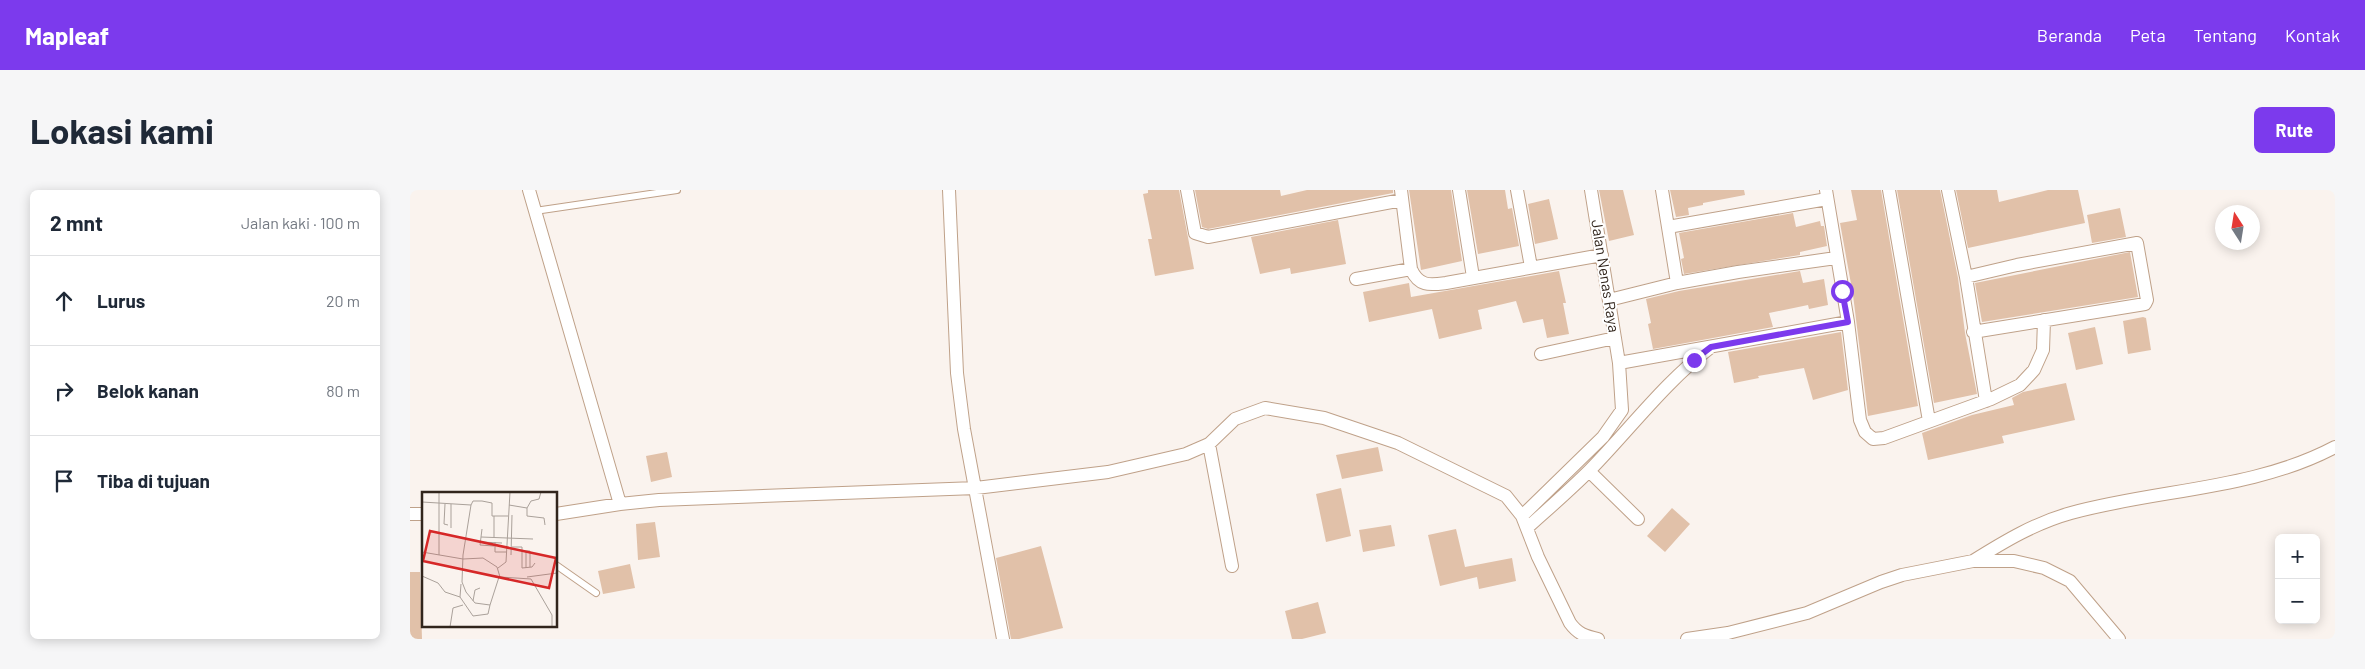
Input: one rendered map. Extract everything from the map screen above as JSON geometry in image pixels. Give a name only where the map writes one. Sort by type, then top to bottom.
[{"type":"street","points":[[528,190],[620,504]]},
{"type":"street","points":[[949,190],[957,372],[964,429],[1003,639]]},
{"type":"street","points":[[1186,190],[1195,233],[1208,237],[1401,195],[1411,269],[1417,280],[1422,284],[1434,285],[1602,255]]},
{"type":"street","points":[[1459,190],[1473,277]]},
{"type":"street","points":[[1517,190],[1531,267]]},
{"type":"street","name":"Jalan Nenas Raya","points":[[1591,190],[1619,363],[1622,410]]},
{"type":"street","points":[[1662,190],[1677,283]]},
{"type":"street","points":[[1889,190],[1929,421]]},
{"type":"street","points":[[1948,190],[1966,277],[1986,401]]},
{"type":"street","points":[[1668,227],[1826,195],[1848,322],[1860,420],[1865,432],[1873,439],[1878,439],[1986,401],[2020,385],[2034,370],[2043,350],[2044,320]]},
{"type":"street","points":[[1966,277],[2017,265],[2137,243],[2147,300],[2145,304],[1974,332]]},
{"type":"street","points":[[1608,300],[1677,283],[1836,258]]},
{"type":"street","points":[[1356,279],[1411,269]]},
{"type":"street","points":[[1619,363],[1848,322]]},
{"type":"street","points":[[1541,354],[1615,338]]},
{"type":"street","points":[[1525,522],[1589,470],[1694,360],[1711,347]]},
{"type":"street","points":[[558,514],[659,500],[976,488],[1108,472],[1168,460],[1209,444],[1234,419],[1264,408],[1324,418],[1398,443],[1506,496],[1525,522],[1550,585],[1570,623],[1576,632],[1598,639]]},
{"type":"street","points":[[1525,522],[1603,437],[1622,410],[1635,420]]},
{"type":"street","points":[[1209,444],[1232,566]]},
{"type":"street","points":[[1973,561],[2011,538],[2038,525],[2071,513],[2252,478],[2315,458],[2335,447]]},
{"type":"street","points":[[1589,470],[1638,519]]},
{"type":"street","points":[[1687,639],[1728,633],[1807,612],[1902,575],[1973,561],[2014,561],[2044,568],[2070,581],[2119,639]]},
{"type":"street","points":[[1570,623],[1570,639]]},
{"type":"lane","points":[[534,211],[677,190]]},
{"type":"lane","points":[[558,566],[596,593]]},
{"type":"building","points":[[1148,190],[1179,190],[1194,269],[1155,276],[1148,239],[1152,239],[1143,194],[1148,193]]},
{"type":"building","points":[[1195,190],[1280,190],[1281,196],[1307,190],[1393,190],[1393,193],[1208,229],[1202,227]]},
{"type":"building","points":[[1409,190],[1451,190],[1462,261],[1421,270]]},
{"type":"building","points":[[1467,190],[1505,190],[1508,209],[1512,208],[1519,246],[1478,254]]},
{"type":"building","points":[[1599,190],[1623,190],[1634,235],[1609,241]]},
{"type":"building","points":[[1670,190],[1744,190],[1745,195],[1703,203],[1703,205],[1688,208],[1689,215],[1676,217]]},
{"type":"building","points":[[1851,190],[1881,190],[1918,406],[1868,416],[1853,295],[1840,223],[1857,220]]},
{"type":"building","points":[[1897,190],[1940,190],[1958,278],[1965,333],[1977,394],[1934,403]]},
{"type":"building","points":[[1956,190],[1997,190],[1999,202],[2048,190],[2078,190],[2085,223],[1968,248]]},
{"type":"building","points":[[1549,199],[1558,239],[1535,244],[1528,204]]},
{"type":"building","points":[[2120,208],[2126,237],[2092,243],[2087,215]]},
{"type":"building","points":[[1793,213],[1796,227],[1820,221],[1821,226],[1824,226],[1827,246],[1800,252],[1800,255],[1684,274],[1681,259],[1684,258],[1679,233]]},
{"type":"building","points":[[1338,220],[1346,264],[1291,274],[1290,268],[1260,274],[1251,237]]},
{"type":"building","points":[[2130,252],[2138,297],[1982,322],[1975,283]]},
{"type":"building","points":[[1559,271],[1566,303],[1563,303],[1569,334],[1547,338],[1543,319],[1523,323],[1516,301],[1478,310],[1482,329],[1439,339],[1432,309],[1369,322],[1363,292],[1409,283],[1411,297]]},
{"type":"building","points":[[1800,271],[1803,283],[1824,279],[1828,305],[1809,309],[1808,305],[1769,313],[1773,327],[1653,349],[1648,324],[1651,323],[1646,299],[1679,291]]},
{"type":"building","points":[[2146,318],[2151,350],[2128,354],[2123,321]]},
{"type":"building","points":[[2095,327],[2103,364],[2076,370],[2068,333]]},
{"type":"building","points":[[1841,332],[1848,390],[1813,400],[1804,368],[1758,376],[1759,378],[1734,383],[1728,352]]},
{"type":"building","points":[[2066,383],[2075,420],[2002,436],[2004,443],[1928,460],[1922,433],[1972,415],[2014,405],[2012,398],[2023,392]]},
{"type":"building","points":[[1378,447],[1383,471],[1342,479],[1336,455]]},
{"type":"building","points":[[667,452],[672,477],[651,482],[646,456]]},
{"type":"building","points":[[1341,488],[1351,536],[1326,542],[1316,494]]},
{"type":"building","points":[[1672,508],[1690,524],[1665,552],[1647,536]]},
{"type":"building","points":[[655,522],[660,557],[638,560],[636,524]]},
{"type":"building","points":[[1391,525],[1395,546],[1363,552],[1359,530]]},
{"type":"building","points":[[1456,529],[1465,567],[1512,558],[1516,581],[1479,589],[1477,577],[1440,586],[1428,535]]},
{"type":"building","points":[[1041,546],[1063,628],[1019,639],[1011,639],[996,558]]},
{"type":"building","points":[[630,564],[635,588],[603,594],[598,571]]},
{"type":"building","points":[[410,572],[420,572],[422,639],[410,639]]},
{"type":"building","points":[[1318,602],[1326,633],[1302,639],[1292,639],[1285,611]]},
{"type":"route","points":[[1694,360],[1711,347],[1848,322],[1842,291]]}]
